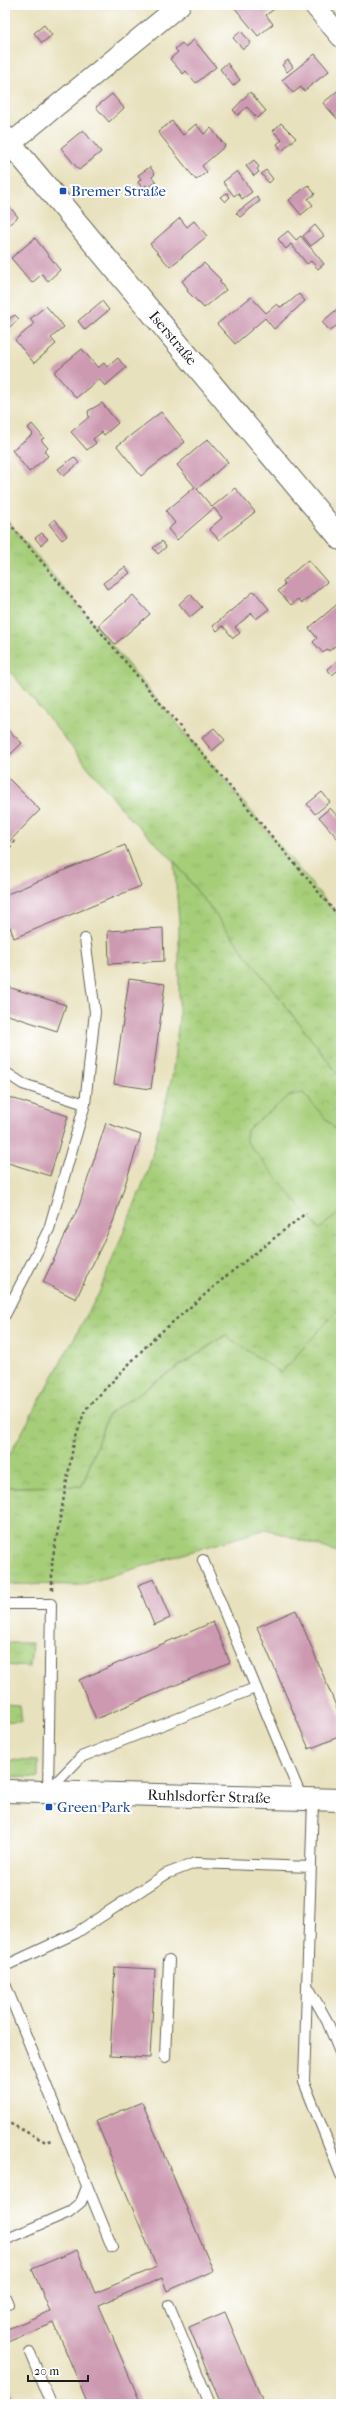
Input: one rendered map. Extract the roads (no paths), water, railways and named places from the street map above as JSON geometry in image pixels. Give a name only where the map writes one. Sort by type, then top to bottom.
[{"type":"street","points":[[7,143],[180,5]]},
{"type":"street","points":[[314,5],[341,37]]},
{"type":"street","name":"Iserstraße","points":[[7,143],[341,539]]},
{"type":"street","name":"Ruhlsdorfer Straße","points":[[5,1791],[341,1800]]},
{"type":"lane","points":[[5,1315],[49,1229],[85,1104],[96,1012],[85,939]]},
{"type":"lane","points":[[5,1072],[23,1084],[85,1104]]},
{"type":"lane","points":[[203,1560],[255,1688],[308,1799],[311,1868],[304,2082],[341,2175]]},
{"type":"lane","points":[[5,1604],[51,1604],[48,1792]]},
{"type":"lane","points":[[48,1792],[81,1757],[255,1688]]},
{"type":"lane","points":[[5,1966],[76,1933],[166,1874],[195,1863],[311,1868]]},
{"type":"lane","points":[[165,2057],[169,1960]]},
{"type":"lane","points":[[5,1984],[112,2247]]},
{"type":"lane","points":[[307,1985],[327,2021],[341,2055]]},
{"type":"lane","points":[[5,2240],[69,2212],[81,2202],[87,2187]]},
{"type":"lane","points":[[169,2305],[210,2404]]},
{"type":"lane","points":[[30,2353],[51,2404]]},
{"type":"place","name":"Bremer Straße","points":[[63,191]]},
{"type":"place","name":"Green Park","points":[[49,1807]]}]
